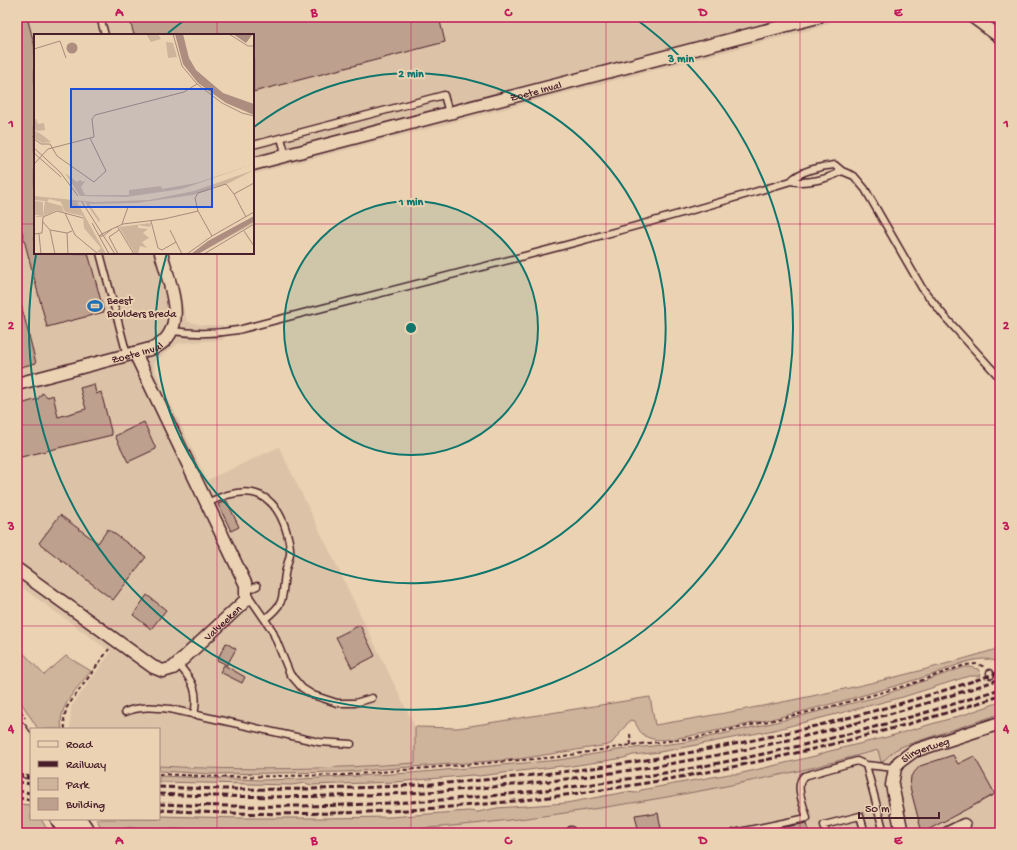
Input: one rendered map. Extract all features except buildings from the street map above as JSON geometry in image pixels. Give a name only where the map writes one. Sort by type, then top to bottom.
[{"type":"main road","points":[[17,730],[30,749]]},
{"type":"main road","points":[[17,752],[28,769]]},
{"type":"main road","points":[[61,820],[69,833]]},
{"type":"main road","points":[[78,820],[86,833]]},
{"type":"street","name":"Zoete Inval","points":[[254,164],[818,17]]},
{"type":"street","points":[[973,17],[1000,37]]},
{"type":"street","name":"Zoete Inval","points":[[17,384],[159,346],[172,332],[175,312],[161,254]]},
{"type":"street","points":[[131,354],[251,590]]},
{"type":"street","name":"Valveeken","points":[[17,569],[158,670],[169,671],[244,603],[251,590]]},
{"type":"street","name":"Slingerweg","points":[[902,833],[893,793],[895,768],[905,756],[914,751],[1000,723]]},
{"type":"street","points":[[948,833],[964,825]]},
{"type":"lane","points":[[100,17],[105,34]]},
{"type":"lane","points":[[254,145],[444,95],[449,113]]},
{"type":"lane","points":[[281,138],[286,156]]},
{"type":"lane","points":[[172,332],[208,333],[238,330],[590,238],[791,181],[795,177],[825,166],[835,165],[842,171],[854,176],[865,189],[922,288],[1000,378]]},
{"type":"lane","points":[[791,181],[800,183],[836,175],[842,171]]},
{"type":"lane","points":[[100,254],[131,354]]},
{"type":"lane","points":[[207,503],[231,494],[255,493],[268,500],[282,518],[290,544],[290,554],[284,580],[282,602],[278,608],[265,619]]},
{"type":"lane","points":[[251,590],[279,643],[290,674],[302,688],[313,695],[337,703],[355,703],[372,698]]},
{"type":"lane","points":[[178,664],[194,684],[196,696],[194,715]]},
{"type":"lane","points":[[124,712],[134,708],[150,707],[319,742],[351,744]]},
{"type":"lane","points":[[734,833],[807,818],[800,787],[802,778],[807,774],[853,762],[895,768]]},
{"type":"lane","points":[[866,765],[884,833]]},
{"type":"lane","points":[[826,833],[824,825],[860,816],[865,833]]},
{"type":"lane","points":[[519,833],[525,832]]},
{"type":"path","points":[[65,728],[64,718],[67,707],[115,640]]},
{"type":"path","points":[[160,774],[223,777],[344,775],[520,761],[694,738],[800,715],[908,685],[965,665],[982,665],[987,668],[990,674]]},
{"type":"path","points":[[630,734],[632,745]]},
{"type":"shaded area","points":[[17,17],[840,17],[821,27],[254,174],[254,34],[34,34],[34,254],[169,254],[187,321],[202,325],[223,325],[223,340],[179,343],[156,360],[154,365],[155,371],[207,480],[279,447],[415,727],[415,763],[344,767],[245,769],[160,766],[160,728],[70,728],[71,707],[111,652],[17,584]]},
{"type":"shaded area","points":[[1000,711],[1000,833],[322,833],[366,832],[533,817],[791,773],[878,750]]},
{"type":"shaded area","points":[[124,827],[322,833],[129,833]]},
{"type":"green space","points":[[17,646],[44,675],[66,656],[91,671],[66,705],[61,721],[62,728],[37,728],[17,696]]},
{"type":"green space","points":[[1000,648],[1000,669],[995,661],[988,659],[972,660],[934,674],[837,702],[771,719],[672,739],[659,740],[649,738],[641,732],[635,721],[630,720],[612,743],[608,745],[519,759],[344,772],[212,774],[160,771],[160,766],[191,768],[287,769],[415,763],[415,727],[458,728],[650,697],[655,725],[785,702],[872,683]]},
{"type":"green space","points":[[965,667],[978,669],[981,676],[969,676],[903,697],[774,730],[660,752],[633,755],[624,758],[565,767],[561,766],[479,776],[473,775],[395,782],[311,785],[305,783],[292,785],[160,782],[160,776],[261,780],[301,779],[411,773],[559,760],[618,750],[686,742],[772,723],[877,697]]},
{"type":"green space","points":[[1000,702],[1000,714],[903,746],[895,750],[882,762],[878,750],[800,771],[737,784],[632,803],[526,818],[419,829],[336,833],[246,832],[125,827],[129,833],[105,833],[97,820],[160,820],[160,816],[238,818],[390,817],[468,811],[478,812],[497,808],[566,803],[626,792],[637,793],[641,790],[729,774],[738,774],[815,756],[966,714]]},
{"type":"green space","points":[[17,804],[30,805],[30,820],[42,820],[49,833],[17,833]]},
{"type":"railway","points":[[160,787],[266,789],[373,787],[479,780],[585,769],[690,752],[795,731],[898,704],[1000,672]]},
{"type":"railway","points":[[160,794],[265,797],[372,795],[479,788],[585,777],[690,760],[795,738],[898,711],[1000,679]]},
{"type":"railway","points":[[160,804],[266,806],[373,804],[479,797],[585,785],[690,769],[794,747],[898,721],[1000,689]]},
{"type":"railway","points":[[160,810],[266,814],[372,812],[479,805],[585,792],[690,775],[795,753],[898,727],[1000,696]]},
{"type":"railway","points":[[17,775],[30,777]]},
{"type":"railway","points":[[17,782],[30,784]]},
{"type":"railway","points":[[17,791],[30,793]]},
{"type":"railway","points":[[17,798],[30,800]]},
{"type":"place","name":"Beest Boulders Breda","points":[[95,306]]}]
